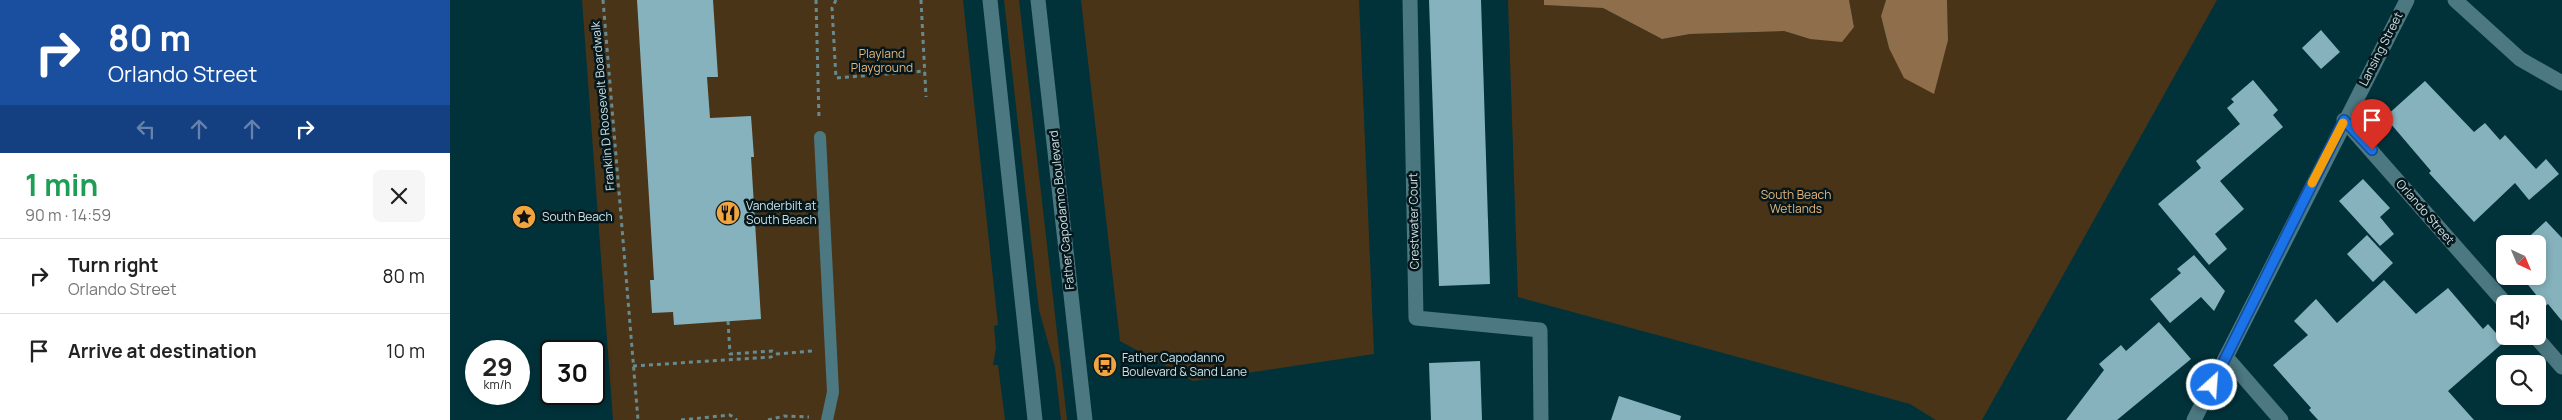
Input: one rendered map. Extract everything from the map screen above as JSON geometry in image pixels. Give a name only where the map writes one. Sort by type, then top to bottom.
[{"type":"street","points":[[990,0],[1035,420]]},
{"type":"street","name":"Father Capodanno Boulevard","points":[[1038,0],[1085,420]]},
{"type":"street","name":"Crestwater Court","points":[[1410,0],[1416,318],[1540,330],[1541,420]]},
{"type":"street","name":"Lansing Street","points":[[2194,420],[2406,0]]},
{"type":"street","points":[[2456,0],[2520,59],[2562,83]]},
{"type":"street","name":"Orlando Street","points":[[2344,120],[2498,295]]},
{"type":"street","points":[[2543,345],[2562,367]]},
{"type":"street","points":[[2226,357],[2281,420]]},
{"type":"lane","points":[[820,137],[833,392],[827,420]]},
{"type":"path","name":"Franklin D Roosevelt Boardwalk","points":[[603,0],[638,420]]},
{"type":"path","points":[[816,0],[820,137]]},
{"type":"path","points":[[836,0],[832,8],[836,78],[925,71]]},
{"type":"path","points":[[920,0],[926,97]]},
{"type":"path","points":[[728,321],[730,354],[772,350],[777,354]]},
{"type":"path","points":[[633,366],[771,357],[777,354],[830,349]]},
{"type":"path","points":[[681,420],[732,415],[737,420]]},
{"type":"path","points":[[768,420],[800,416],[827,420]]},
{"type":"green space","name":"South Beach","points":[[582,0],[963,0],[998,325],[994,326],[996,348],[993,365],[998,365],[1005,420],[613,420]]},
{"type":"green space","points":[[1004,0],[1019,0],[1067,420],[1061,420],[1055,367],[1039,310]]},
{"type":"green space","points":[[1081,0],[1359,0],[1374,354],[1193,381],[1120,341]]},
{"type":"green space","name":"South Beach Wetlands","points":[[1508,0],[1544,0],[1545,5],[1603,8],[1662,39],[1690,34],[1784,31],[1810,39],[1854,27],[1849,0],[1886,0],[1881,16],[1889,48],[1948,40],[1947,0],[2217,0],[1982,420],[1936,420],[1910,404],[1518,297]]},
{"type":"shaded area","points":[[1544,0],[1849,0],[1854,27],[1842,42],[1810,39],[1784,31],[1690,34],[1662,39],[1603,8],[1544,5]]},
{"type":"shaded area","points":[[1886,0],[1947,0],[1948,40],[1934,94],[1904,78],[1889,48],[1881,16]]},
{"type":"building","name":"Vanderbilt at South Beach","points":[[637,0],[713,0],[718,77],[707,77],[710,118],[751,116],[754,157],[751,157],[761,319],[674,325],[673,312],[652,313],[650,280],[654,280]]},
{"type":"building","points":[[1429,0],[1481,0],[1490,284],[1439,286]]},
{"type":"building","points":[[2321,30],[2340,52],[2321,69],[2302,48]]},
{"type":"building","points":[[2253,80],[2278,110],[2273,115],[2283,127],[2220,181],[2244,209],[2215,234],[2227,249],[2209,265],[2158,204],[2201,168],[2196,161],[2240,124],[2227,108],[2234,102],[2231,99]]},
{"type":"building","points":[[2425,81],[2474,132],[2485,123],[2500,140],[2505,135],[2536,169],[2546,159],[2559,174],[2529,200],[2515,183],[2474,222],[2429,173],[2431,171],[2385,117]]},
{"type":"building","points":[[2363,179],[2390,208],[2380,217],[2394,234],[2380,246],[2339,201]]},
{"type":"building","points":[[2546,221],[2562,238],[2562,321],[2548,304],[2546,305],[2546,295],[2536,295],[2528,285],[2546,285],[2546,235],[2531,235]]},
{"type":"building","points":[[2367,235],[2393,263],[2373,282],[2347,254]]},
{"type":"building","points":[[2194,255],[2225,291],[2214,311],[2201,297],[2170,323],[2150,299],[2181,273],[2177,269]]},
{"type":"building","points":[[2384,280],[2416,314],[2448,288],[2483,329],[2488,324],[2496,333],[2496,345],[2501,345],[2448,391],[2474,420],[2318,420],[2309,410],[2311,408],[2273,365],[2308,335],[2294,321],[2316,299],[2337,323]]},
{"type":"building","points":[[2159,322],[2191,359],[2117,420],[2066,420],[2104,370],[2099,364],[2121,345],[2126,351]]},
{"type":"building","points":[[1480,361],[1482,420],[1431,420],[1429,363]]},
{"type":"building","points":[[1619,396],[1681,416],[1680,420],[1611,420]]},
{"type":"slow traffic","points":[[2312,183],[2343,123]]},
{"type":"place","name":"Vanderbilt at South Beach","points":[[728,213]]},
{"type":"place","name":"South Beach","points":[[524,217]]},
{"type":"place","name":"Father Capodanno Boulevard & Sand Lane","points":[[1105,365]]},
{"type":"route","points":[[2212,385],[2344,120],[2372,150]]},
{"type":"park label","name":"Playland Playground","points":[[882,61]]}]
